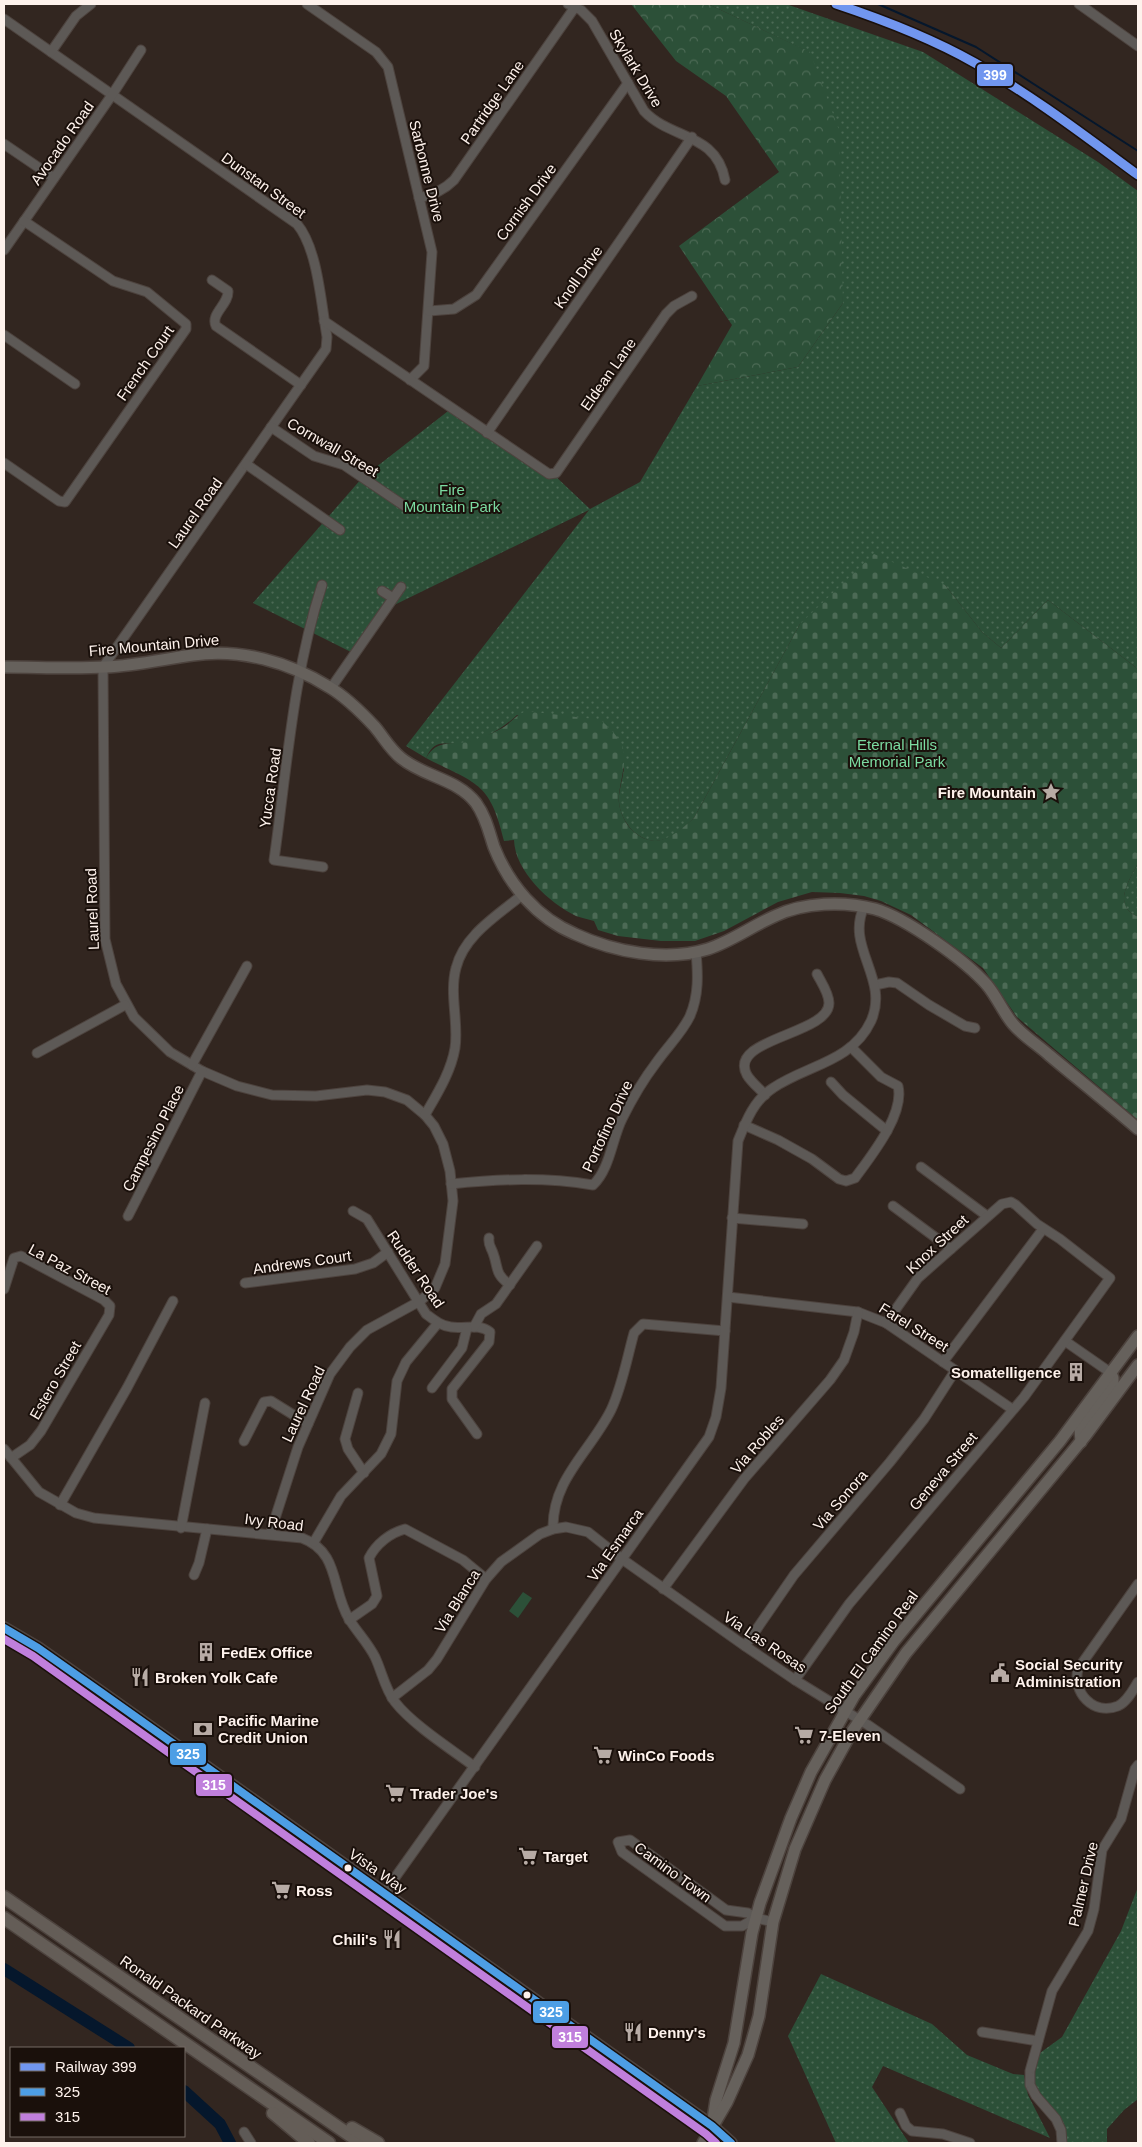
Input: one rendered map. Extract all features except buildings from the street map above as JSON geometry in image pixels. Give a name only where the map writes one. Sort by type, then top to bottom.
[{"type":"highway","name":"Ronald Packard Parkway","points":[[4,1897],[361,2143]]},
{"type":"highway","points":[[4,1918],[329,2143]]},
{"type":"highway","points":[[226,2072],[309,2143]]},
{"type":"highway","points":[[283,2089],[378,2143]]},
{"type":"main road","name":"Fire Mountain Drive","points":[[4,667],[103,667],[155,662],[196,654],[221,654],[262,658],[300,671],[331,688],[346,699],[377,729],[390,748],[404,761],[460,788],[475,801],[485,818],[502,865],[513,884],[543,915],[558,926],[596,942],[655,954],[672,955],[696,952],[709,948],[737,936],[778,914],[810,906],[829,904],[876,910],[906,922],[969,967],[990,989],[1013,1025],[1138,1129]]},
{"type":"main road","name":"South El Camino Real","points":[[712,2126],[716,2100],[734,2043],[756,1918],[791,1818],[811,1772],[845,1712],[894,1641],[1060,1441],[1138,1336]]},
{"type":"main road","name":"South El Camino Real","points":[[703,2143],[729,2097],[748,2056],[759,2016],[773,1922],[805,1823],[825,1780],[859,1720],[892,1670],[1081,1442],[1138,1365]]},
{"type":"main road","points":[[1081,1442],[1080,1429],[1112,1383],[1114,1378],[1111,1373]]},
{"type":"main road","name":"Vista Way","points":[[4,1628],[68,1668],[712,2126],[731,2143]]},
{"type":"street","points":[[51,52],[76,16],[91,4]]},
{"type":"street","name":"Sarbonne Drive","points":[[307,4],[376,52],[388,67],[432,252],[424,366],[410,380]]},
{"type":"street","points":[[1078,4],[1138,46]]},
{"type":"street","name":"Partridge Lane","points":[[420,198],[431,196],[448,187],[454,180],[572,5]]},
{"type":"street","name":"Skylark Drive","points":[[572,5],[592,21],[644,111],[652,120],[671,131],[692,137],[706,146],[718,159],[725,180]]},
{"type":"street","name":"Dunstan Street","points":[[4,19],[297,224],[304,233],[312,252],[324,321]]},
{"type":"street","name":"Avocado Road","points":[[4,250],[112,95],[141,50]]},
{"type":"street","name":"Cornish Drive","points":[[429,311],[454,309],[476,295],[628,83]]},
{"type":"street","name":"Knoll Drive","points":[[487,433],[692,137]]},
{"type":"street","points":[[4,144],[54,178]]},
{"type":"street","name":"French Court","points":[[4,463],[59,501],[65,502],[186,328],[186,324],[147,292],[113,282],[24,221]]},
{"type":"street","points":[[212,280],[228,291],[228,296],[214,322],[216,326],[301,385]]},
{"type":"street","name":"Eldean Lane","points":[[487,433],[544,472],[556,473],[666,314],[674,306],[692,296]]},
{"type":"street","points":[[324,321],[487,433]]},
{"type":"street","name":"Laurel Road","points":[[270,1534],[298,1446],[330,1374],[350,1347],[367,1330],[420,1301],[435,1288],[445,1264],[453,1201],[450,1171],[443,1144],[434,1126],[425,1115],[406,1100],[385,1092],[368,1090],[316,1096],[272,1095],[238,1086],[202,1072],[154,1038],[125,1005],[110,965],[105,939],[103,667],[326,349],[328,337],[324,321]]},
{"type":"street","points":[[4,335],[75,384]]},
{"type":"street","name":"Cornwall Street","points":[[271,427],[314,456],[344,465],[406,507]]},
{"type":"street","points":[[246,464],[340,530]]},
{"type":"street","points":[[300,671],[311,620],[322,585]]},
{"type":"street","points":[[331,688],[401,587]]},
{"type":"street","points":[[382,591],[393,598]]},
{"type":"street","name":"Yucca Road","points":[[300,671],[274,860],[323,867]]},
{"type":"street","points":[[425,1115],[445,1081],[455,1048],[453,989],[456,966],[477,932],[522,895]]},
{"type":"street","points":[[851,1047],[881,1077],[898,1086],[900,1093],[891,1125],[855,1178],[846,1181],[839,1179],[778,1140],[744,1126],[753,1109],[772,1088],[832,1060],[851,1047],[858,1041],[871,1020],[876,1002],[875,985],[873,974],[859,940],[860,915],[864,907]]},
{"type":"street","name":"Portofino Drive","points":[[451,1184],[530,1178],[563,1180],[594,1185],[601,1176],[621,1120],[636,1093],[655,1064],[684,1027],[690,1015],[697,989],[696,952]]},
{"type":"street","points":[[192,1065],[247,966]]},
{"type":"street","points":[[766,1095],[747,1074],[745,1065],[747,1058],[755,1049],[818,1021],[828,1008],[829,1002],[828,995],[816,974]]},
{"type":"street","points":[[875,985],[889,982],[897,983],[965,1026],[975,1028]]},
{"type":"street","points":[[37,1053],[125,1005]]},
{"type":"street","name":"Campesino Place","points":[[128,1216],[202,1072]]},
{"type":"street","points":[[831,1082],[843,1095],[887,1131]]},
{"type":"street","name":"Via Esmarca","points":[[384,1893],[709,1437],[716,1417],[722,1388],[738,1141],[744,1126]]},
{"type":"street","points":[[921,1167],[990,1214],[1002,1204],[1011,1202],[1043,1229],[943,1362]]},
{"type":"street","points":[[893,1206],[950,1249]]},
{"type":"street","name":"Rudder Road","points":[[353,1211],[367,1219],[420,1301],[426,1314],[438,1323],[450,1327],[470,1327]]},
{"type":"street","name":"Knox Street","points":[[886,1323],[918,1278],[990,1214]]},
{"type":"street","points":[[732,1218],[803,1224]]},
{"type":"street","name":"Geneva Street","points":[[795,1680],[849,1604],[1024,1397],[1110,1278],[1060,1239],[1043,1229]]},
{"type":"street","points":[[489,1238],[489,1246],[493,1253],[496,1271],[510,1285]]},
{"type":"street","points":[[432,1388],[462,1348],[470,1327],[481,1314],[496,1304],[537,1246]]},
{"type":"street","name":"Andrews Court","points":[[245,1283],[355,1269],[373,1263],[388,1252]]},
{"type":"street","name":"La Paz Street","points":[[4,1289],[14,1258],[21,1256],[104,1300],[110,1306]]},
{"type":"street","name":"Farel Street","points":[[728,1297],[858,1312],[886,1323],[1012,1409]]},
{"type":"street","points":[[60,1505],[127,1388],[173,1301]]},
{"type":"street","name":"Estero Street","points":[[11,1458],[30,1445],[42,1431],[109,1315],[110,1306]]},
{"type":"street","name":"Via Robles","points":[[663,1589],[744,1479],[835,1373],[844,1360],[854,1332],[858,1312]]},
{"type":"street","points":[[314,1542],[340,1496],[381,1454],[391,1434],[397,1381],[406,1362],[438,1323]]},
{"type":"street","points":[[553,1529],[553,1513],[563,1480],[587,1450],[610,1411],[637,1328],[644,1324],[725,1331]]},
{"type":"street","points":[[470,1327],[484,1327],[490,1332],[489,1342],[452,1389],[452,1399],[477,1434]]},
{"type":"street","points":[[1064,1340],[1111,1373]]},
{"type":"street","name":"Via Sonora","points":[[745,1646],[794,1575],[924,1419],[955,1371]]},
{"type":"street","points":[[358,1393],[345,1439],[348,1449],[364,1473]]},
{"type":"street","points":[[244,1441],[264,1402],[271,1402],[308,1424]]},
{"type":"street","points":[[181,1528],[206,1403]]},
{"type":"street","name":"Ivy Road","points":[[4,1449],[32,1486],[60,1505],[76,1513],[94,1518],[181,1528],[270,1534],[302,1538],[314,1542],[326,1554],[342,1606],[349,1620],[375,1657],[392,1698],[412,1718],[475,1767]]},
{"type":"street","name":"Via Las Rosas","points":[[553,1529],[566,1527],[588,1532],[663,1589],[745,1646],[859,1720],[960,1789]]},
{"type":"street","points":[[194,1575],[199,1563],[206,1529]]},
{"type":"street","points":[[349,1620],[372,1604],[377,1596],[368,1558],[373,1549],[395,1532],[405,1529],[463,1560],[486,1579]]},
{"type":"street","name":"Via Blanca","points":[[392,1698],[428,1670],[437,1659],[486,1579],[501,1562],[540,1534],[553,1529]]},
{"type":"street","points":[[1138,1584],[1078,1669],[1077,1674],[1078,1691],[1087,1702],[1100,1708],[1118,1706],[1125,1701],[1138,1682]]},
{"type":"street","name":"Palmer Drive","points":[[1062,2143],[1061,2131],[1056,2120],[1036,2096],[1030,2085],[1030,2071],[1052,1991],[1088,1931],[1094,1909],[1102,1850],[1121,1819],[1135,1769],[1138,1765]]},
{"type":"street","name":"Camino Town","points":[[756,1918],[742,1926],[725,1926],[622,1852],[618,1842],[630,1840],[726,1910],[748,1913],[756,1918],[773,1922]]},
{"type":"street","points":[[982,2032],[1038,2041]]},
{"type":"street","points":[[900,2113],[906,2126],[912,2131],[943,2134],[970,2143]]},
{"type":"street","points":[[244,2132],[251,2143]]},
{"type":"green space","points":[[631,4],[708,4],[810,52],[839,130],[843,303],[798,367],[697,386],[732,325],[679,246],[779,172],[726,96],[676,61]]},
{"type":"green space","name":"Fire Mountain Park","points":[[708,4],[786,4],[923,52],[1098,162],[1138,191],[1138,669],[1048,600],[1001,648],[982,632],[945,585],[800,624],[694,818],[672,836],[656,841],[640,837],[632,830],[623,817],[619,806],[619,798],[624,768],[517,715],[498,730],[475,741],[459,744],[439,744],[431,749],[426,758],[406,746],[589,510],[386,609],[355,654],[253,603],[362,478],[452,408],[553,474],[590,509],[640,482],[697,386],[798,367],[843,303],[809,52]]},
{"type":"green space","name":"Eternal Hills Memorial Park","points":[[874,554],[945,585],[982,632],[1001,648],[1048,600],[1138,669],[1138,863],[1127,886],[1124,899],[1128,910],[1138,917],[1138,1120],[1017,1017],[983,968],[911,915],[881,901],[864,896],[812,892],[778,902],[724,931],[695,941],[661,941],[618,936],[598,930],[594,921],[576,916],[566,910],[535,885],[520,863],[514,840],[504,841],[493,806],[479,787],[426,758],[440,745],[471,741],[484,736],[504,727],[526,711],[601,720],[617,737],[623,750],[624,765],[619,803],[626,822],[640,837],[649,840],[656,841],[672,836],[694,818],[800,624]]},
{"type":"green space","points":[[1138,863],[1138,917],[1128,910],[1124,899],[1127,886]]},
{"type":"green space","points":[[523,1592],[532,1598],[518,1618],[509,1611]]},
{"type":"green space","points":[[1138,1887],[1138,2099],[1124,2110],[1107,2129],[1107,2143],[1062,2143],[1061,2131],[1033,2092],[1033,2058],[1062,2037],[1121,1931]]},
{"type":"green space","points":[[821,1974],[932,2024],[967,2055],[1013,2074],[1024,2075],[1028,2095],[1050,2138],[883,2066],[872,2087],[909,2143],[836,2143],[788,2036]]},
{"type":"waterway","points":[[878,4],[976,47],[1138,151]]},
{"type":"waterway","points":[[4,1969],[127,2047]]},
{"type":"waterway","points":[[185,2092],[220,2124],[230,2143]]},
{"type":"rail line","name":"399","points":[[836,4],[907,30],[975,63],[1038,103],[1138,175]]},
{"type":"transit line","name":"325","points":[[4,1628],[38,1648],[102,1693],[712,2126],[731,2143]]},
{"type":"transit line","name":"315","points":[[4,1639],[33,1656],[706,2134],[716,2143]]},
{"type":"place","name":"Fire Mountain","points":[[1051,792]]},
{"type":"place","name":"Somatelligence","points":[[1076,1372]]},
{"type":"place","name":"FedEx Office","points":[[206,1652]]},
{"type":"place","name":"Social Security Administration","points":[[1000,1673]]},
{"type":"place","name":"Broken Yolk Cafe","points":[[140,1677]]},
{"type":"place","name":"Pacific Marine Credit Union","points":[[203,1729]]},
{"type":"place","name":"7-Eleven","points":[[804,1735]]},
{"type":"place","name":"WinCo Foods","points":[[603,1755]]},
{"type":"place","name":"Trader Joe's","points":[[395,1793]]},
{"type":"place","name":"Target","points":[[528,1856]]},
{"type":"place","name":"Ross","points":[[281,1890]]},
{"type":"place","name":"Chili's","points":[[392,1939]]},
{"type":"place","name":"Denny's","points":[[633,2032]]}]
